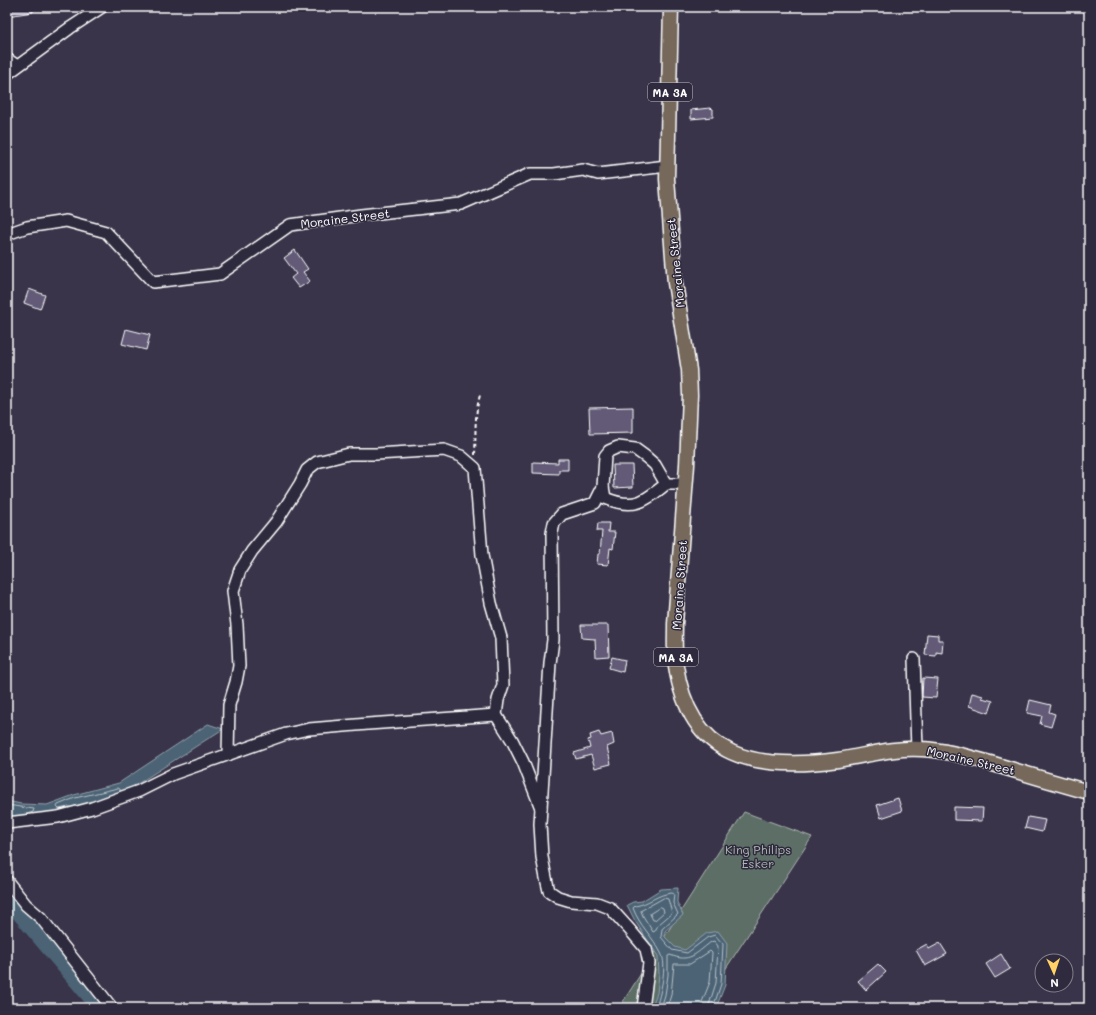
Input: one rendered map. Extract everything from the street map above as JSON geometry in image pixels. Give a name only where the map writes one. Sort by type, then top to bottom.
[{"type":"main road","name":"MA 3A","points":[[667,172],[671,7]]},
{"type":"main road","name":"Moraine Street","points":[[667,172],[675,283],[689,370],[690,432],[675,624],[676,665],[679,682],[686,703],[698,725],[707,736],[727,751],[770,764],[804,764],[880,752],[931,749],[967,757],[1089,792]]},
{"type":"street","points":[[70,28],[95,7]]},
{"type":"street","points":[[7,74],[70,28],[102,7]]},
{"type":"street","points":[[7,59],[17,66]]},
{"type":"street","name":"Moraine Street","points":[[7,234],[27,227],[66,221],[106,232],[153,282],[220,274],[290,224],[461,204],[530,174],[554,174],[583,170],[598,174],[667,172]]},
{"type":"street","points":[[666,484],[655,465],[635,449],[618,447],[609,451],[605,456],[603,487],[605,498],[615,502],[632,504],[647,499],[666,484],[686,484]]},
{"type":"street","points":[[228,755],[229,706],[239,666],[237,625],[233,591],[240,570],[276,522],[307,470],[317,462],[349,454],[444,450],[461,456],[475,468],[482,555],[491,603],[501,638],[503,684],[498,700],[496,715],[512,740],[523,762],[541,808]]},
{"type":"street","points":[[603,487],[595,502],[562,514],[554,523],[552,533],[552,640],[540,824],[542,857],[550,891],[558,898],[571,901],[597,903],[610,908],[646,949],[649,963],[643,1008]]},
{"type":"street","points":[[914,658],[917,749]]},
{"type":"street","points":[[7,823],[58,817],[92,808],[139,791],[173,774],[286,734],[309,729],[496,715]]},
{"type":"street","points":[[7,881],[26,906],[41,918],[112,1008]]},
{"type":"path","points":[[475,468],[474,429],[476,408],[480,395]]},
{"type":"green space","name":"King Philips Esker","points":[[744,812],[812,837],[700,1008],[619,1008]]},
{"type":"water","points":[[208,724],[223,729],[114,799],[92,808],[7,821],[7,801],[21,804],[47,805],[74,795],[119,783]]},
{"type":"water","points":[[678,888],[677,902],[683,915],[665,931],[665,937],[675,947],[685,950],[707,933],[718,931],[727,943],[725,985],[716,1008],[651,1008],[657,993],[659,974],[658,956],[635,921],[627,905],[633,902],[642,901],[661,889]]},
{"type":"building","points":[[7,7],[33,7],[33,12],[7,16]]},
{"type":"building","points":[[713,109],[713,117],[691,119],[691,110]]},
{"type":"building","points":[[295,250],[308,269],[303,272],[310,281],[299,288],[291,278],[296,274],[284,258]]},
{"type":"building","points":[[29,289],[45,295],[40,309],[24,303]]},
{"type":"building","points":[[126,329],[150,335],[146,350],[122,344]]},
{"type":"building","points":[[633,407],[633,433],[590,434],[589,408]]},
{"type":"building","points":[[558,459],[568,459],[568,470],[559,470],[559,474],[533,473],[533,462],[558,463]]},
{"type":"building","points":[[613,465],[632,465],[633,487],[614,488]]},
{"type":"building","points":[[598,523],[609,523],[608,532],[615,532],[613,549],[610,548],[608,565],[597,564],[598,554],[600,554],[602,531],[597,531]]},
{"type":"building","points":[[581,625],[608,625],[609,656],[596,657],[595,639],[582,638]]},
{"type":"building","points":[[927,634],[938,635],[938,640],[943,640],[942,653],[936,652],[936,656],[925,655]]},
{"type":"building","points":[[612,657],[625,660],[623,672],[609,668]]},
{"type":"building","points":[[923,678],[938,679],[936,698],[922,697]]},
{"type":"building","points":[[972,693],[993,701],[989,713],[969,706]]},
{"type":"building","points":[[1030,700],[1051,705],[1049,712],[1055,714],[1051,727],[1040,724],[1042,716],[1027,713]]},
{"type":"building","points":[[599,732],[601,736],[612,733],[614,744],[607,747],[611,764],[595,768],[591,755],[576,759],[574,753],[590,748],[588,740],[591,739],[590,735]]},
{"type":"building","points":[[898,798],[902,811],[881,818],[877,805]]},
{"type":"building","points":[[954,807],[983,808],[982,821],[954,820]]},
{"type":"building","points":[[1028,817],[1045,820],[1042,832],[1025,828]]},
{"type":"building","points":[[940,943],[947,954],[925,966],[916,950],[927,944],[929,949]]},
{"type":"building","points":[[1001,954],[1010,969],[995,978],[986,964]]},
{"type":"building","points":[[878,964],[886,972],[866,990],[858,981]]},
{"type":"waterway","points":[[7,897],[101,1008]]}]
